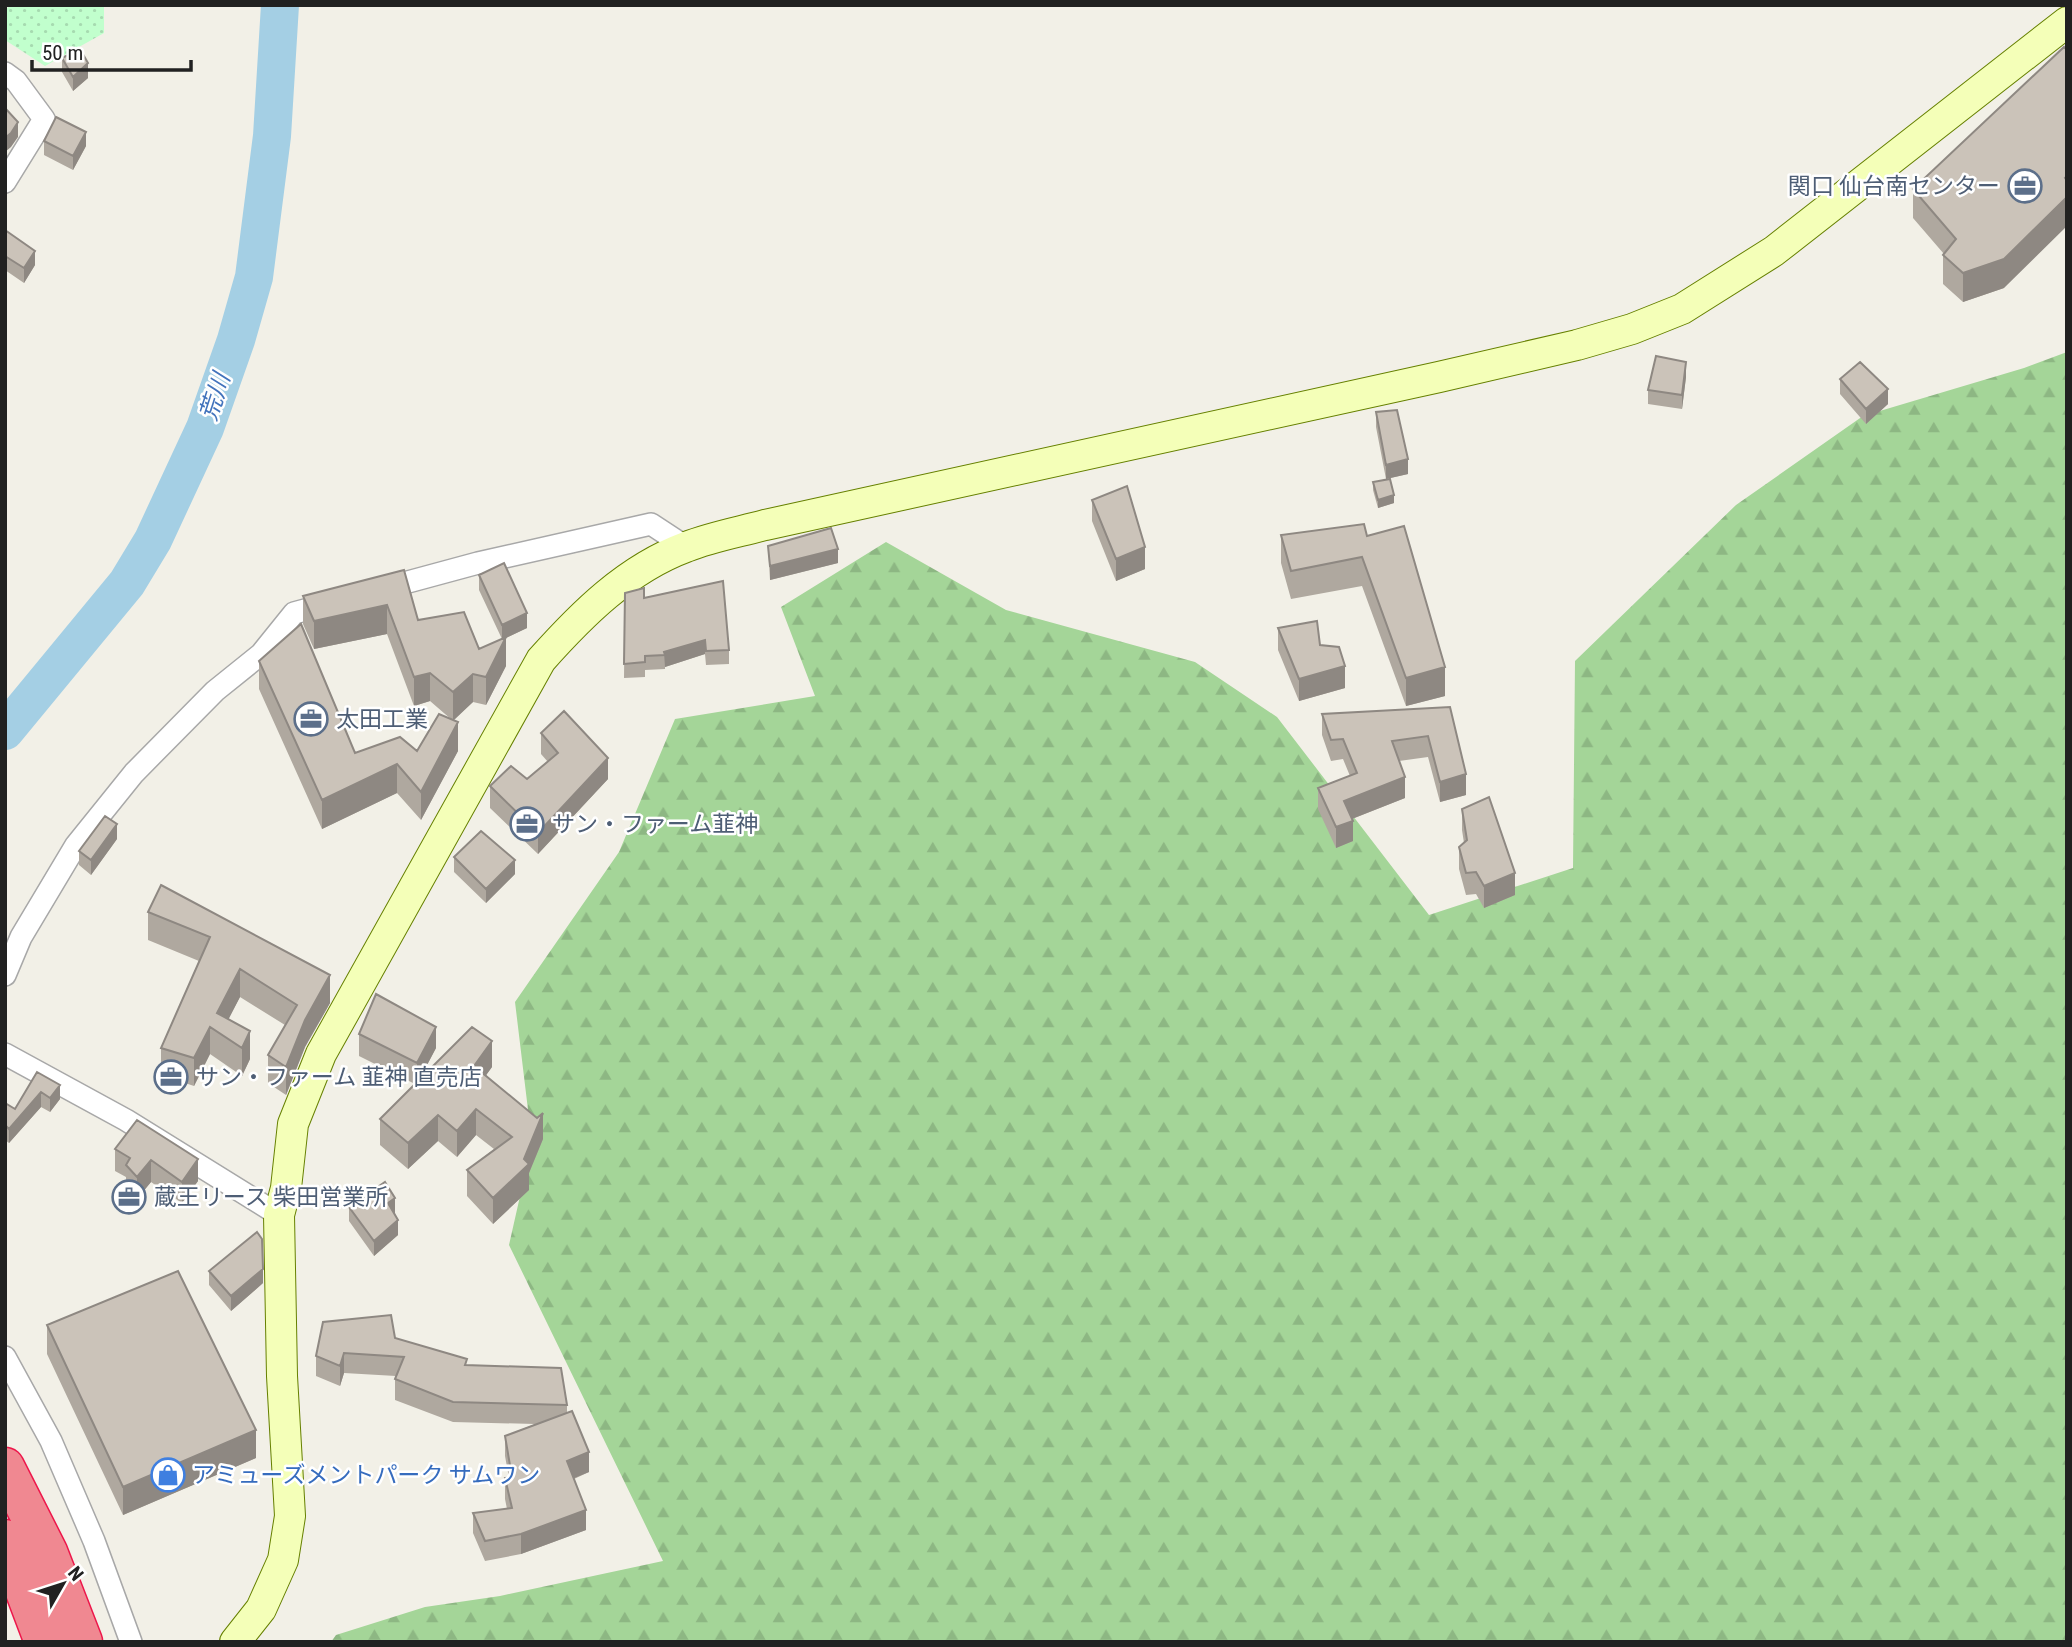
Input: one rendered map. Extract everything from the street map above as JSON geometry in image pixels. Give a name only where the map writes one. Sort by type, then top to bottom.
[{"type":"highway","points":[[5,1467],[48,1552],[83,1642]]},
{"type":"highway","points":[[5,1539],[44,1642]]},
{"type":"street","points":[[235,1642],[261,1609],[283,1560],[290,1517],[282,1376],[279,1215],[286,1188],[293,1124],[321,1055],[541,660],[580,616],[638,569],[686,547],[839,507],[1439,377],[1577,345],[1632,329],[1682,309],[1774,251],[2067,22]]},
{"type":"street","points":[[5,182],[44,119],[9,80]]},
{"type":"street","points":[[5,975],[21,937],[76,845],[134,772],[215,691],[261,654],[294,613],[478,563],[651,524],[686,547]]},
{"type":"street","points":[[5,1054],[126,1120],[279,1215]]},
{"type":"street","points":[[5,1357],[51,1441],[94,1541],[131,1642]]},
{"type":"green space","points":[[10,5],[104,5],[104,33],[45,66],[5,40],[5,11]]},
{"type":"green space","points":[[2067,352],[2067,1642],[331,1642],[336,1635],[425,1607],[500,1596],[663,1561],[509,1245],[532,1143],[515,1002],[619,852],[675,719],[815,696],[781,607],[886,542],[1006,610],[1195,662],[1277,717],[1429,915],[1573,868],[1575,661],[1736,505],[1863,416],[2024,368]]},
{"type":"building","points":[[2064,47],[2067,50],[2067,197],[2004,259],[1963,273],[1943,255],[1956,239],[1913,189]]},
{"type":"building","points":[[80,49],[88,63],[73,77],[62,58]]},
{"type":"building","points":[[5,108],[18,122],[5,138]]},
{"type":"building","points":[[56,117],[86,132],[73,156],[44,141]]},
{"type":"building","points":[[5,230],[35,251],[24,268],[5,256]]},
{"type":"building","points":[[1656,356],[1686,362],[1682,395],[1648,390]]},
{"type":"building","points":[[1860,362],[1888,389],[1866,409],[1840,379]]},
{"type":"building","points":[[1397,410],[1408,459],[1386,465],[1376,412]]},
{"type":"building","points":[[1390,479],[1394,495],[1378,500],[1373,482]]},
{"type":"building","points":[[1127,486],[1145,547],[1116,559],[1092,500]]},
{"type":"building","points":[[1364,524],[1367,536],[1404,526],[1445,667],[1406,678],[1362,557],[1291,571],[1281,535]]},
{"type":"building","points":[[831,528],[838,549],[770,566],[768,546]]},
{"type":"building","points":[[504,563],[527,613],[502,625],[479,575]]},
{"type":"building","points":[[404,570],[418,620],[464,612],[479,649],[506,637],[486,677],[473,674],[453,692],[430,673],[414,677],[387,605],[314,621],[303,596]]},
{"type":"building","points":[[723,581],[729,650],[706,651],[705,640],[664,652],[665,655],[645,656],[645,662],[624,664],[625,593],[644,588],[644,598]]},
{"type":"building","points":[[1317,621],[1320,645],[1339,647],[1345,666],[1299,679],[1278,628]]},
{"type":"building","points":[[301,624],[355,753],[400,737],[417,751],[439,714],[458,722],[421,792],[397,764],[322,800],[259,661]]},
{"type":"building","points":[[1450,707],[1466,774],[1440,782],[1428,736],[1392,741],[1405,777],[1344,801],[1353,821],[1336,827],[1318,788],[1357,773],[1343,739],[1331,740],[1322,714]]},
{"type":"building","points":[[564,711],[608,758],[538,833],[490,786],[511,766],[527,779],[558,753],[541,733]]},
{"type":"building","points":[[1489,797],[1515,873],[1484,886],[1476,872],[1466,873],[1459,847],[1467,840],[1462,809]]},
{"type":"building","points":[[105,816],[117,824],[91,860],[79,851]]},
{"type":"building","points":[[481,831],[515,860],[486,889],[454,857]]},
{"type":"building","points":[[161,885],[330,975],[305,1020],[286,1067],[268,1055],[297,1005],[240,969],[217,1013],[250,1031],[242,1048],[210,1027],[194,1058],[161,1048],[210,937],[148,912]]},
{"type":"building","points":[[376,994],[436,1027],[417,1063],[359,1034]]},
{"type":"building","points":[[472,1027],[492,1041],[474,1066],[537,1118],[543,1113],[524,1159],[529,1164],[493,1198],[467,1170],[512,1137],[476,1109],[457,1131],[438,1115],[408,1143],[380,1119]]},
{"type":"building","points":[[37,1072],[60,1085],[50,1098],[41,1092],[9,1129],[5,1125],[5,1103],[15,1109]]},
{"type":"building","points":[[137,1120],[198,1159],[182,1182],[151,1160],[137,1177],[126,1165],[130,1158],[115,1149]]},
{"type":"building","points":[[385,1182],[395,1198],[388,1203],[398,1220],[374,1241],[349,1207]]},
{"type":"building","points":[[257,1232],[262,1239],[263,1269],[231,1296],[209,1271]]},
{"type":"building","points":[[178,1271],[256,1430],[123,1487],[47,1325]]},
{"type":"building","points":[[391,1315],[395,1338],[467,1359],[465,1365],[561,1368],[567,1405],[453,1402],[395,1379],[404,1357],[344,1353],[340,1366],[316,1356],[323,1322]]},
{"type":"building","points":[[572,1411],[589,1452],[567,1461],[586,1510],[521,1534],[485,1541],[473,1513],[512,1508],[505,1478],[512,1477],[505,1436]]},
{"type":"waterway","name":"荒川","points":[[5,731],[127,583],[153,540],[205,428],[236,340],[254,277],[272,136],[280,5]]},
{"type":"place","name":"関口 仙台南センター","points":[[2025,186]]},
{"type":"place","name":"太田工業","points":[[311,719]]},
{"type":"place","name":"サン・ファーム韮神","points":[[527,824]]},
{"type":"place","name":"サン・ファーム 韮神 直売店","points":[[171,1077]]},
{"type":"place","name":"蔵王リース 柴田営業所","points":[[129,1197]]},
{"type":"place","name":"アミューズメントパーク サムワン","points":[[168,1475]]}]
